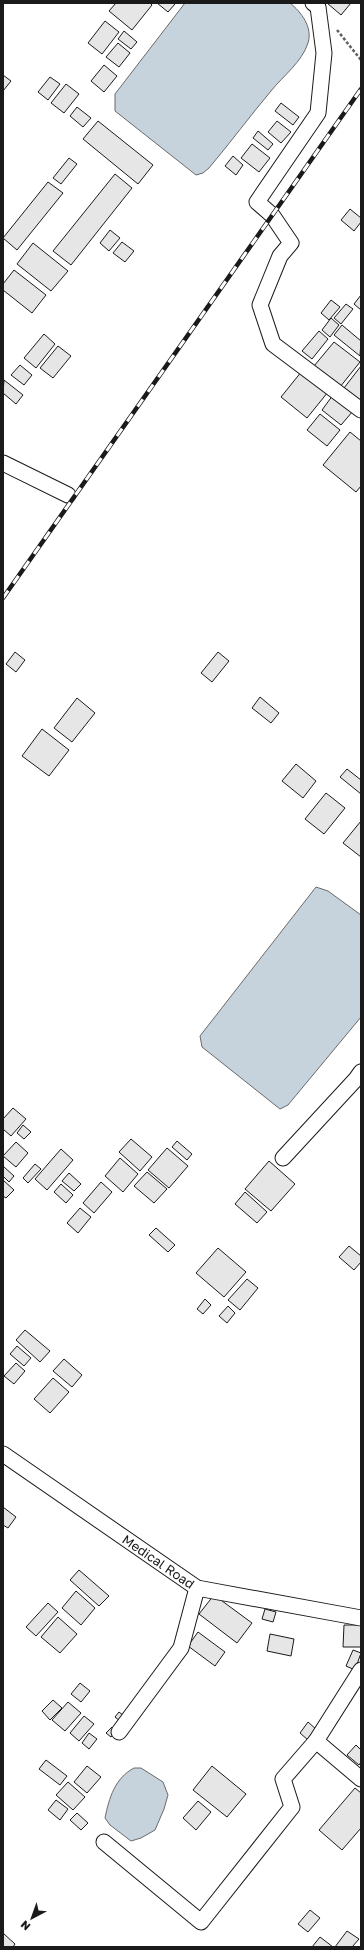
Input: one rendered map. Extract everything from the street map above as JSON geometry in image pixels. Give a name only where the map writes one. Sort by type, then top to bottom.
[{"type":"street","points":[[315,5],[324,53],[318,113],[257,202],[272,215],[291,244],[280,256],[260,305],[273,344],[361,410]]},
{"type":"street","points":[[3,464],[68,495]]},
{"type":"street","points":[[283,1158],[361,1072]]},
{"type":"street","name":"Medical Road","points":[[3,1454],[197,1588],[361,1618]]},
{"type":"street","points":[[119,1732],[181,1648],[197,1588]]},
{"type":"street","points":[[104,1842],[201,1922],[292,1808],[283,1779],[316,1741],[361,1670]]},
{"type":"street","points":[[316,1741],[361,1779]]},
{"type":"path","points":[[315,5],[361,60]]},
{"type":"shaded area","points":[[185,3],[290,3],[302,15],[309,31],[308,43],[297,63],[271,91],[209,168],[203,173],[196,175],[115,111],[115,94]]},
{"type":"shaded area","points":[[316,887],[328,891],[361,915],[361,1017],[288,1105],[280,1109],[202,1047],[200,1036]]},
{"type":"shaded area","points":[[134,1768],[141,1768],[163,1782],[168,1795],[155,1830],[141,1838],[131,1841],[110,1825],[105,1818],[114,1789],[122,1777]]},
{"type":"building","points":[[116,3],[150,3],[152,5],[132,30],[109,11]]},
{"type":"building","points":[[157,3],[174,3],[175,4],[168,12]]},
{"type":"building","points":[[327,3],[351,3],[341,15]]},
{"type":"building","points":[[105,21],[119,32],[102,54],[88,43]]},
{"type":"building","points":[[124,31],[137,42],[131,49],[118,39]]},
{"type":"building","points":[[118,43],[130,53],[119,67],[106,57]]},
{"type":"building","points":[[104,65],[117,76],[104,92],[91,81]]},
{"type":"building","points":[[3,75],[11,81],[3,91]]},
{"type":"building","points":[[50,77],[60,84],[48,100],[38,92]]},
{"type":"building","points":[[66,84],[79,94],[64,113],[51,103]]},
{"type":"building","points":[[281,103],[299,117],[293,125],[275,111]]},
{"type":"building","points":[[77,107],[91,118],[83,127],[70,116]]},
{"type":"building","points":[[98,121],[153,165],[138,184],[83,139]]},
{"type":"building","points":[[277,121],[291,132],[281,143],[268,132]]},
{"type":"building","points":[[258,131],[273,144],[268,150],[253,138]]},
{"type":"building","points":[[252,144],[270,158],[259,172],[241,158]]},
{"type":"building","points":[[233,156],[243,165],[236,175],[225,166]]},
{"type":"building","points":[[69,158],[77,164],[61,184],[53,178]]},
{"type":"building","points":[[115,174],[132,188],[71,265],[53,251]]},
{"type":"building","points":[[48,182],[63,193],[17,250],[3,238]]},
{"type":"building","points":[[350,209],[361,218],[361,222],[354,231],[341,220]]},
{"type":"building","points":[[110,230],[120,238],[109,251],[100,243]]},
{"type":"building","points":[[122,242],[134,251],[125,262],[113,253]]},
{"type":"building","points":[[33,243],[68,271],[51,291],[17,264]]},
{"type":"building","points":[[14,270],[46,295],[32,313],[3,290],[3,284]]},
{"type":"building","points":[[361,295],[361,310],[354,304]]},
{"type":"building","points":[[331,300],[340,307],[329,320],[321,313]]},
{"type":"building","points":[[346,304],[353,309],[341,324],[334,318]]},
{"type":"building","points":[[331,318],[339,325],[330,337],[322,330]]},
{"type":"building","points":[[342,325],[361,341],[360,356],[334,335]]},
{"type":"building","points":[[319,331],[328,339],[312,359],[302,351]]},
{"type":"building","points":[[44,334],[55,344],[36,368],[24,358]]},
{"type":"building","points":[[334,342],[360,362],[340,387],[314,366]]},
{"type":"building","points":[[58,346],[71,356],[53,378],[40,368]]},
{"type":"building","points":[[20,365],[32,375],[24,385],[11,375]]},
{"type":"building","points":[[361,366],[361,401],[344,388]]},
{"type":"building","points":[[302,371],[328,392],[307,418],[281,397]]},
{"type":"building","points":[[4,380],[23,395],[16,404],[3,393]]},
{"type":"building","points":[[333,395],[353,411],[341,425],[322,410]]},
{"type":"building","points":[[320,414],[340,430],[327,446],[307,430]]},
{"type":"building","points":[[350,432],[361,441],[361,486],[356,492],[323,465]]},
{"type":"building","points":[[15,652],[25,660],[16,672],[6,664]]},
{"type":"building","points":[[218,652],[229,661],[212,682],[201,673]]},
{"type":"building","points":[[260,697],[279,713],[271,723],[252,708]]},
{"type":"building","points":[[77,698],[95,713],[72,742],[54,728]]},
{"type":"building","points":[[42,729],[69,750],[49,776],[22,756]]},
{"type":"building","points":[[296,764],[316,781],[303,798],[282,781]]},
{"type":"building","points":[[347,769],[361,780],[361,794],[340,777]]},
{"type":"building","points":[[326,793],[345,808],[324,834],[305,819]]},
{"type":"building","points":[[361,821],[361,857],[343,843]]},
{"type":"building","points":[[13,1108],[26,1119],[11,1136],[3,1129],[3,1119]]},
{"type":"building","points":[[23,1125],[31,1132],[24,1139],[17,1133]]},
{"type":"building","points":[[131,1139],[152,1157],[140,1171],[119,1152]]},
{"type":"building","points":[[177,1141],[192,1154],[187,1160],[172,1147]]},
{"type":"building","points":[[16,1142],[28,1153],[16,1167],[3,1156]]},
{"type":"building","points":[[167,1148],[188,1166],[169,1188],[148,1170]]},
{"type":"building","points":[[61,1149],[73,1160],[47,1190],[35,1179]]},
{"type":"building","points":[[120,1158],[138,1174],[123,1192],[105,1176]]},
{"type":"building","points":[[269,1161],[295,1184],[271,1211],[245,1189]]},
{"type":"building","points":[[35,1164],[41,1169],[28,1183],[23,1178]]},
{"type":"building","points":[[3,1166],[14,1176],[9,1182],[3,1176]]},
{"type":"building","points":[[147,1172],[167,1189],[154,1203],[134,1186]]},
{"type":"building","points":[[69,1173],[81,1184],[74,1191],[62,1181]]},
{"type":"building","points":[[3,1180],[14,1190],[6,1198],[3,1196]]},
{"type":"building","points":[[101,1182],[112,1192],[94,1213],[83,1203]]},
{"type":"building","points":[[61,1184],[73,1195],[66,1203],[54,1192]]},
{"type":"building","points":[[245,1192],[267,1212],[257,1223],[235,1204]]},
{"type":"building","points":[[80,1208],[91,1217],[78,1233],[67,1223]]},
{"type":"building","points":[[156,1228],[175,1245],[168,1252],[149,1235]]},
{"type":"building","points":[[349,1246],[361,1256],[361,1262],[354,1270],[339,1257]]},
{"type":"building","points":[[218,1248],[246,1272],[224,1297],[196,1273]]},
{"type":"building","points":[[247,1279],[258,1288],[240,1310],[228,1300]]},
{"type":"building","points":[[205,1299],[211,1305],[203,1314],[197,1309]]},
{"type":"building","points":[[228,1306],[235,1313],[227,1323],[219,1316]]},
{"type":"building","points":[[25,1330],[50,1351],[40,1362],[16,1340]]},
{"type":"building","points":[[17,1346],[31,1358],[24,1366],[10,1354]]},
{"type":"building","points":[[64,1359],[82,1375],[72,1387],[53,1371]]},
{"type":"building","points":[[16,1363],[25,1371],[14,1384],[4,1376]]},
{"type":"building","points":[[53,1378],[69,1392],[50,1413],[34,1399]]},
{"type":"building","points":[[3,1507],[16,1517],[8,1528],[3,1525]]},
{"type":"building","points":[[79,1570],[109,1596],[99,1606],[70,1580]]},
{"type":"building","points":[[76,1591],[95,1608],[81,1625],[62,1608]]},
{"type":"building","points":[[214,1595],[252,1623],[237,1643],[199,1614]]},
{"type":"building","points":[[48,1603],[58,1612],[36,1636],[26,1627]]},
{"type":"building","points":[[265,1609],[276,1612],[273,1622],[262,1619]]},
{"type":"building","points":[[58,1617],[77,1634],[60,1653],[41,1637]]},
{"type":"building","points":[[344,1625],[361,1625],[361,1647],[343,1647]]},
{"type":"building","points":[[198,1632],[225,1652],[215,1666],[188,1646]]},
{"type":"building","points":[[270,1634],[294,1639],[291,1656],[267,1651]]},
{"type":"building","points":[[353,1650],[361,1653],[355,1670],[346,1666]]},
{"type":"building","points":[[80,1683],[90,1691],[81,1702],[71,1694]]},
{"type":"building","points":[[53,1700],[62,1708],[50,1720],[42,1711]]},
{"type":"building","points":[[68,1702],[81,1713],[65,1731],[52,1720]]},
{"type":"building","points":[[119,1712],[124,1716],[120,1721],[115,1717]]},
{"type":"building","points":[[84,1716],[94,1724],[79,1741],[70,1733]]},
{"type":"building","points":[[308,1722],[317,1730],[308,1740],[300,1733]]},
{"type":"building","points":[[112,1727],[116,1731],[111,1737],[106,1733]]},
{"type":"building","points":[[89,1733],[97,1739],[89,1749],[82,1743]]},
{"type":"building","points":[[356,1745],[361,1750],[361,1762],[359,1765],[347,1755]]},
{"type":"building","points":[[46,1760],[67,1776],[60,1785],[39,1769]]},
{"type":"building","points":[[87,1766],[101,1777],[87,1793],[74,1782]]},
{"type":"building","points":[[212,1766],[246,1794],[227,1817],[193,1790]]},
{"type":"building","points":[[68,1782],[85,1797],[73,1810],[56,1795]]},
{"type":"building","points":[[355,1788],[361,1793],[361,1828],[342,1850],[319,1830]]},
{"type":"building","points":[[56,1800],[68,1809],[60,1820],[48,1810]]},
{"type":"building","points":[[198,1801],[211,1812],[196,1830],[183,1818]]},
{"type":"building","points":[[77,1813],[88,1823],[81,1830],[70,1820]]},
{"type":"building","points":[[310,1910],[320,1918],[308,1932],[298,1924]]},
{"type":"building","points":[[347,1931],[359,1939],[352,1947],[335,1947]]},
{"type":"building","points":[[3,1933],[15,1944],[13,1947],[3,1947]]},
{"type":"building","points":[[320,1937],[333,1947],[312,1947]]},
{"type":"railway","points":[[3,598],[361,89]]}]
